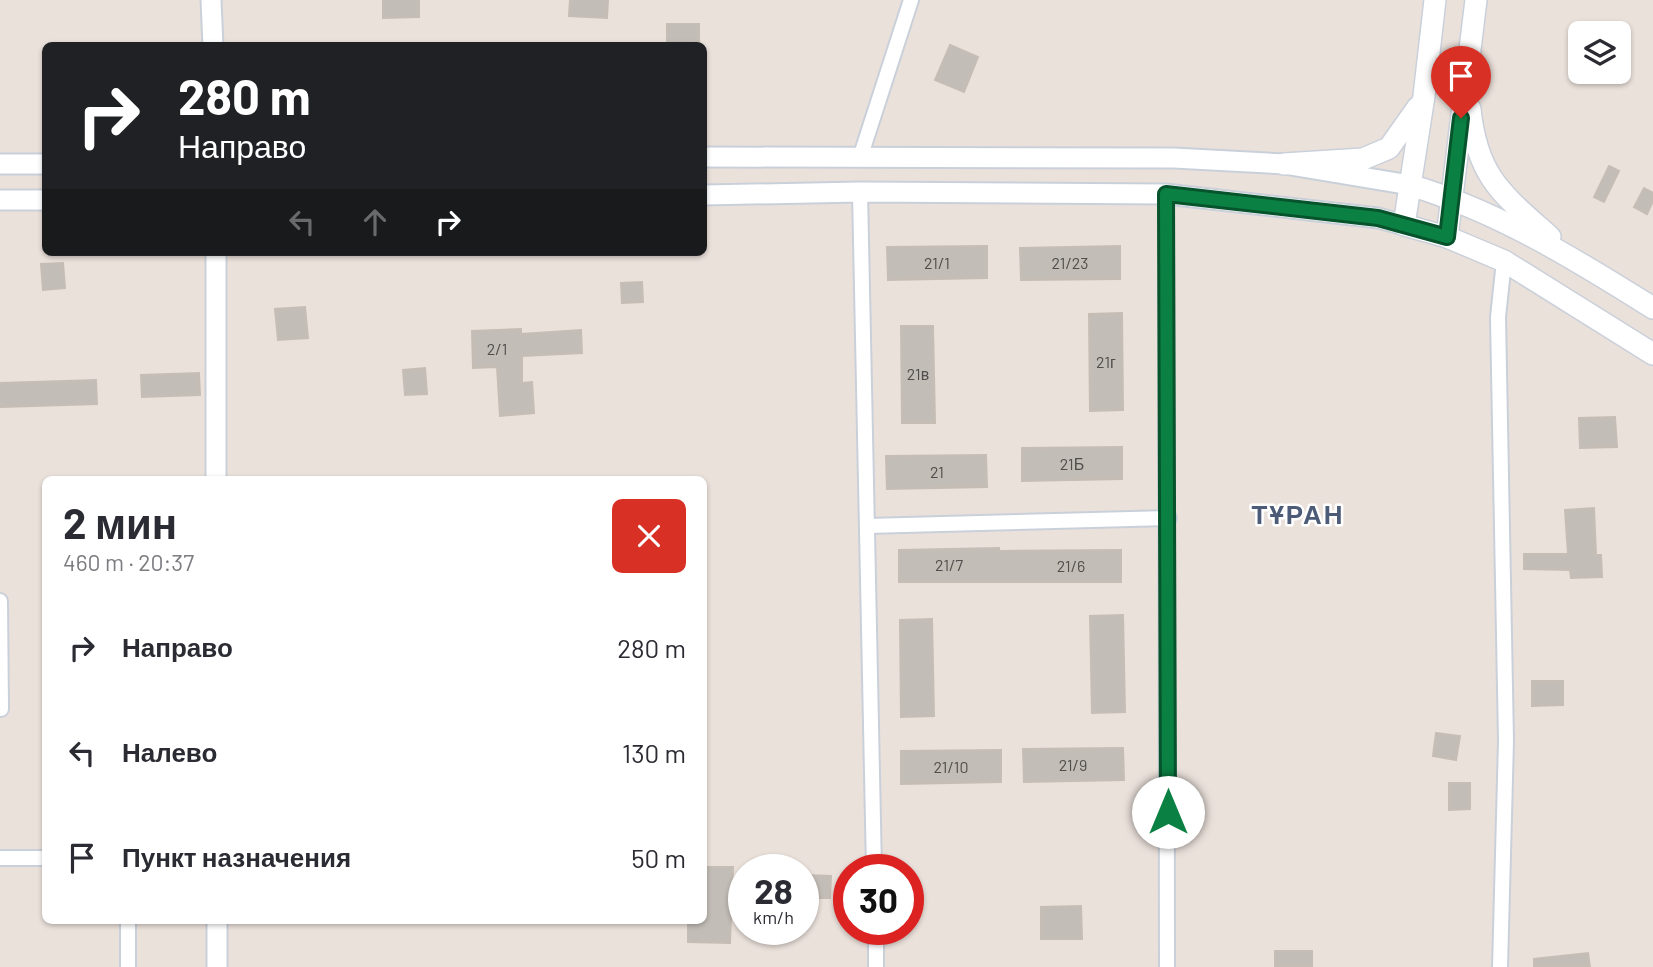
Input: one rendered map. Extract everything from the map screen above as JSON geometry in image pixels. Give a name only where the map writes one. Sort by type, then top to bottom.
[{"type":"main road","points":[[1435,0],[1424,96],[1404,225],[1447,237],[1504,261],[1653,354]]},
{"type":"main road","points":[[1447,237],[1476,0]]},
{"type":"main road","points":[[1468,66],[1473,137],[1480,160],[1498,190],[1573,257]]},
{"type":"main road","points":[[1284,164],[1363,159],[1389,148],[1405,128],[1424,96]]},
{"type":"main road","points":[[1410,186],[1484,211],[1573,257],[1653,309]]},
{"type":"street","points":[[211,0],[213,42]]},
{"type":"street","points":[[860,158],[911,0]]},
{"type":"street","points":[[707,157],[1174,158],[1284,164],[1410,186]]},
{"type":"street","points":[[0,164],[42,164]]},
{"type":"street","points":[[707,195],[860,192],[1166,194],[1378,218],[1404,225]]},
{"type":"street","points":[[860,192],[874,854]]},
{"type":"street","points":[[1166,194],[1169,518],[1167,967]]},
{"type":"street","points":[[0,200],[42,200]]},
{"type":"street","points":[[216,256],[216,476]]},
{"type":"street","points":[[1500,967],[1506,741],[1499,317],[1504,261]]},
{"type":"street","points":[[867,526],[1169,518]]},
{"type":"street","points":[[0,601],[1,709]]},
{"type":"street","points":[[0,858],[42,859]]},
{"type":"street","points":[[128,924],[128,967]]},
{"type":"street","points":[[216,924],[217,967]]},
{"type":"street","points":[[876,945],[876,967]]},
{"type":"building","points":[[383,0],[419,0],[419,17],[383,18]]},
{"type":"building","points":[[570,0],[608,0],[607,18],[569,16]]},
{"type":"building","points":[[667,24],[699,24],[699,42],[667,42]]},
{"type":"building","points":[[950,45],[978,57],[964,92],[935,80]]},
{"type":"building","points":[[1609,166],[1619,171],[1604,202],[1594,197]]},
{"type":"building","points":[[1644,188],[1653,193],[1653,201],[1647,214],[1634,207]]},
{"type":"building","points":[[987,246],[987,278],[888,280],[887,247]]},
{"type":"building","points":[[1120,246],[1120,279],[1021,280],[1020,248]]},
{"type":"building","points":[[63,263],[65,288],[43,290],[41,264]]},
{"type":"building","points":[[642,282],[643,302],[622,303],[621,283]]},
{"type":"building","points":[[305,307],[308,338],[278,340],[275,309]]},
{"type":"building","points":[[1122,313],[1123,410],[1090,411],[1089,314]]},
{"type":"building","points":[[901,326],[933,326],[935,423],[902,423]]},
{"type":"building","points":[[521,329],[521,334],[581,330],[582,353],[522,356],[522,383],[532,382],[534,413],[500,416],[497,367],[473,368],[472,331]]},
{"type":"building","points":[[425,368],[427,394],[405,395],[403,370]]},
{"type":"building","points":[[199,373],[200,395],[142,397],[141,375]]},
{"type":"building","points":[[96,380],[97,404],[0,407],[0,383]]},
{"type":"building","points":[[1615,417],[1617,447],[1580,448],[1579,418]]},
{"type":"building","points":[[1122,447],[1122,479],[1022,481],[1022,448]]},
{"type":"building","points":[[986,455],[987,487],[887,489],[886,456]]},
{"type":"building","points":[[1594,508],[1596,555],[1601,555],[1602,577],[1571,578],[1570,570],[1524,569],[1524,554],[1568,554],[1565,510]]},
{"type":"building","points":[[999,548],[999,551],[1121,550],[1121,582],[899,582],[899,550]]},
{"type":"building","points":[[1123,615],[1125,712],[1092,713],[1090,616]]},
{"type":"building","points":[[932,619],[934,716],[901,717],[900,620]]},
{"type":"building","points":[[1532,681],[1563,681],[1563,705],[1532,706]]},
{"type":"building","points":[[1436,733],[1460,736],[1456,760],[1433,756]]},
{"type":"building","points":[[1123,748],[1124,780],[1024,782],[1023,749]]},
{"type":"building","points":[[1001,750],[1001,782],[901,784],[901,751]]},
{"type":"building","points":[[1449,783],[1470,783],[1470,809],[1449,810]]},
{"type":"building","points":[[707,867],[728,867],[728,943],[688,942],[688,924],[707,924]]},
{"type":"building","points":[[819,876],[831,876],[830,898],[819,898]]},
{"type":"building","points":[[1081,906],[1082,939],[1041,939],[1041,907]]},
{"type":"building","points":[[1275,951],[1312,951],[1312,967],[1275,967]]},
{"type":"building","points":[[1588,953],[1590,967],[1534,967],[1534,959]]},
{"type":"district","name":"ТҰРАН","points":[[1298,515]]},
{"type":"route","points":[[1168,812],[1169,425],[1166,194],[1378,218],[1447,237],[1461,118]]}]
